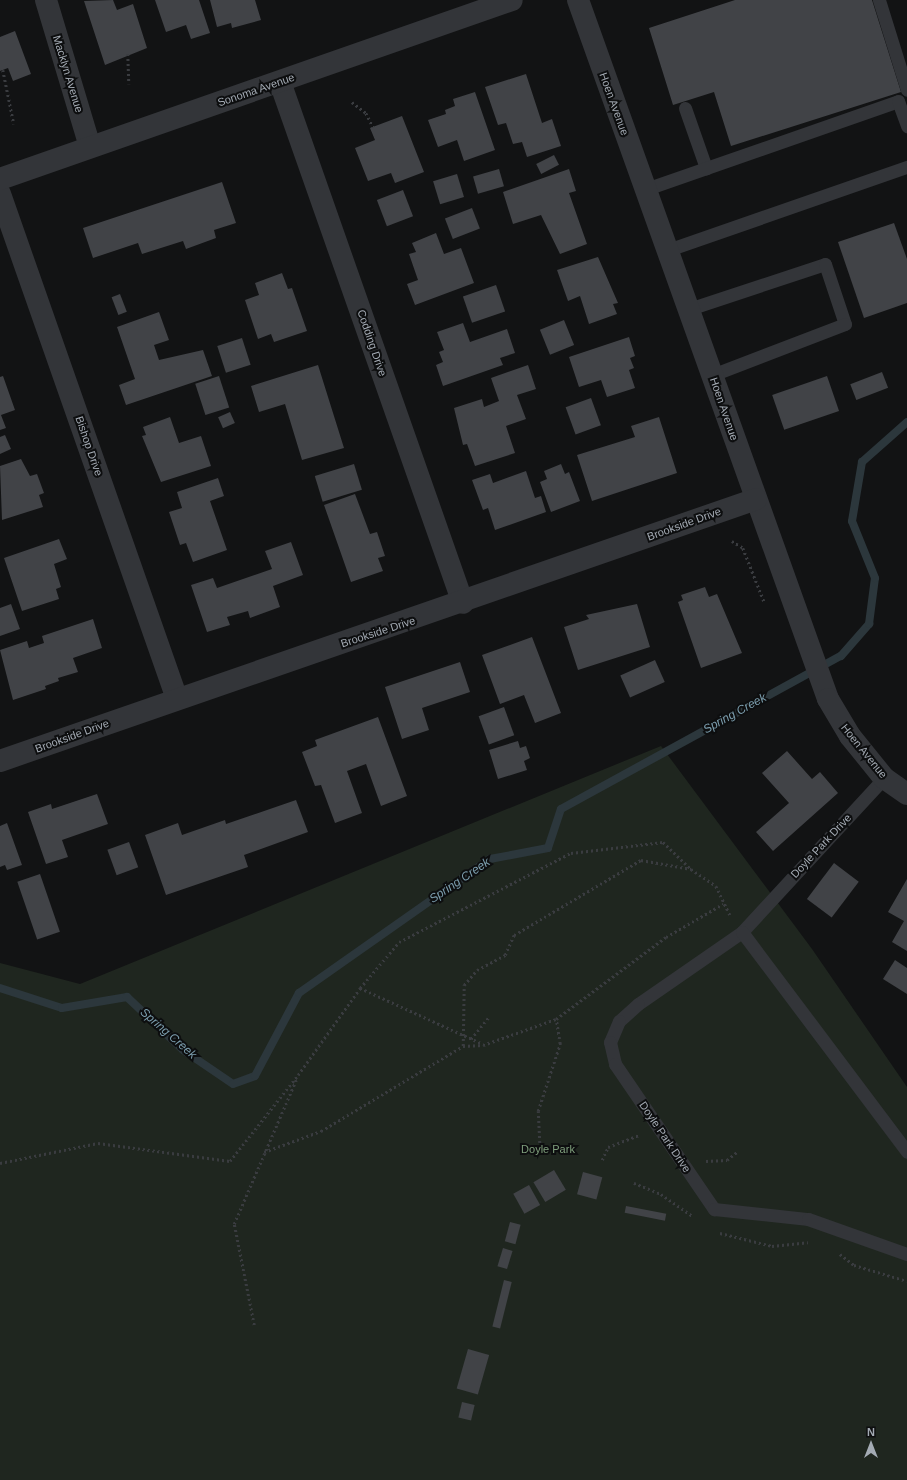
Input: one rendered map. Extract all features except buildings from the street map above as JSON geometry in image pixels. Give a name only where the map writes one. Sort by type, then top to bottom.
[{"type":"street","name":"Macklyn Avenue","points":[[46,0],[90,147]]},
{"type":"street","name":"Sonoma Avenue","points":[[0,179],[280,82],[474,7],[512,0]]},
{"type":"street","name":"Hoen Avenue","points":[[578,0],[805,639],[828,699],[850,736],[884,778],[907,794]]},
{"type":"street","name":"Codding Drive","points":[[280,82],[463,603]]},
{"type":"street","name":"Bishop Drive","points":[[0,194],[177,699]]},
{"type":"street","name":"Brookside Drive","points":[[0,761],[177,699],[463,603],[756,499]]},
{"type":"lane","points":[[646,189],[898,101],[907,90],[879,0]]},
{"type":"lane","points":[[898,101],[907,126]]},
{"type":"lane","points":[[685,108],[706,168]]},
{"type":"lane","points":[[668,250],[907,167]]},
{"type":"lane","points":[[688,309],[825,264],[845,324],[712,376]]},
{"type":"lane","name":"Doyle Park Drive","points":[[884,778],[742,932],[619,1020],[610,1042],[615,1064],[714,1209],[808,1219],[907,1254]]},
{"type":"lane","points":[[742,932],[907,1152]]},
{"type":"path","points":[[128,54],[129,84]]},
{"type":"path","points":[[3,70],[14,124]]},
{"type":"path","points":[[352,102],[366,113],[373,127]]},
{"type":"path","points":[[0,1163],[98,1143],[230,1161],[298,1075],[360,988],[400,942],[571,853],[663,842],[691,869],[716,886],[723,904],[742,932]]},
{"type":"path","points":[[463,1046],[464,985],[477,970],[505,955],[514,935],[642,860],[691,869]]},
{"type":"path","points":[[264,1152],[321,1131],[463,1046],[483,1045],[556,1019],[666,937],[723,904]]},
{"type":"path","points":[[360,988],[483,1045]]},
{"type":"path","points":[[471,1039],[488,1017]]},
{"type":"path","points":[[540,1153],[538,1111],[560,1044],[556,1019]]},
{"type":"path","points":[[254,1325],[234,1224],[298,1075]]},
{"type":"path","points":[[602,1160],[608,1147],[617,1142],[660,1129]]},
{"type":"path","points":[[702,1162],[727,1160],[738,1151]]},
{"type":"green space","name":"Doyle Park","points":[[661,746],[812,949],[907,1087],[907,1480],[0,1480],[0,963],[80,984]]},
{"type":"waterway","name":"Spring Creek","points":[[0,988],[62,1008],[127,997],[183,1050],[233,1084],[255,1076],[299,993],[490,859],[548,848],[561,809],[841,656],[869,624],[875,578],[852,521],[862,462],[907,422]]}]
